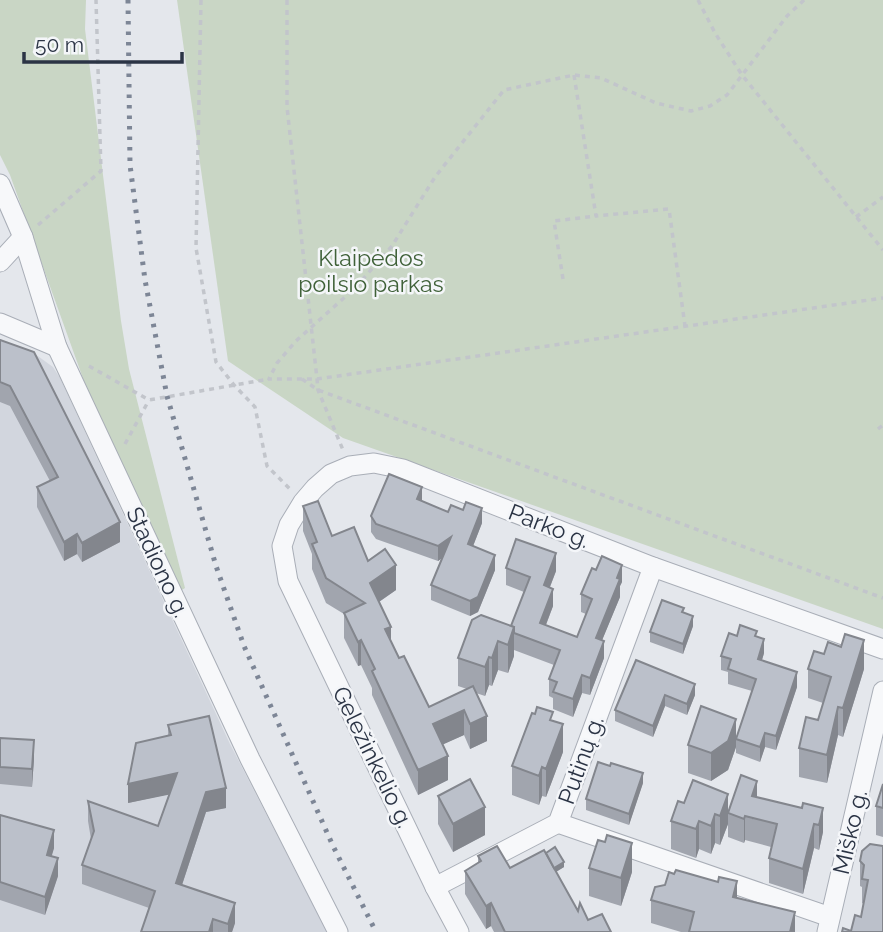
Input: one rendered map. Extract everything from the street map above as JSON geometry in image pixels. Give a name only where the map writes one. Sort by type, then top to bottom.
[{"type":"street","name":"Stadiono g.","points":[[0,184],[23,237],[57,347],[250,760],[338,932]]},
{"type":"street","points":[[0,262],[23,237]]},
{"type":"street","points":[[0,323],[57,347]]},
{"type":"street","name":"Parko g.","points":[[350,466],[374,463],[403,470],[653,567],[883,649]]},
{"type":"street","points":[[303,502],[331,474],[350,466]]},
{"type":"street","name":"Geležinkelio g.","points":[[303,502],[289,525],[282,546],[288,581],[459,932]]},
{"type":"street","name":"Putinų g.","points":[[435,887],[558,823],[653,567]]},
{"type":"street","name":"Miško g.","points":[[829,924],[883,691]]},
{"type":"street","points":[[558,823],[829,924]]},
{"type":"path","points":[[23,237],[102,171],[96,0]]},
{"type":"path","points":[[201,0],[196,248],[216,362],[255,407],[267,466],[303,502]]},
{"type":"path","points":[[287,0],[287,107],[318,390],[350,466]]},
{"type":"path","points":[[698,0],[742,75],[883,250]]},
{"type":"path","points":[[269,379],[277,363],[311,326],[355,288],[392,246],[435,177],[504,90],[574,75],[601,78],[656,103],[691,111],[710,106],[727,95],[787,16],[804,0]]},
{"type":"path","points":[[574,75],[597,216]]},
{"type":"path","points":[[856,217],[883,197]]},
{"type":"path","points":[[563,279],[554,221],[670,209],[685,326]]},
{"type":"path","points":[[57,347],[149,400],[269,379],[317,379],[883,298]]},
{"type":"path","points":[[302,379],[318,390],[883,598]]},
{"type":"path","points":[[113,467],[149,400]]},
{"type":"path","points":[[878,429],[883,425]]},
{"type":"shaded area","points":[[0,339],[35,354],[53,367],[60,378],[230,744],[327,932],[0,932]]},
{"type":"green space","points":[[0,0],[86,0],[85,29],[121,321],[129,369],[185,588],[180,591],[85,384],[10,175],[0,155]]},
{"type":"green space","name":"Klaipėdos poilsio parkas","points":[[177,0],[883,0],[883,629],[343,438],[228,361]]},
{"type":"building","points":[[0,340],[34,352],[120,522],[82,543],[77,534],[64,542],[37,487],[58,477],[10,386],[0,382]]},
{"type":"building","points":[[389,474],[422,487],[417,499],[448,512],[451,505],[463,510],[466,502],[482,508],[468,544],[495,555],[478,597],[470,601],[431,585],[451,537],[438,546],[376,524],[371,516]]},
{"type":"building","points":[[318,501],[332,536],[354,527],[368,561],[385,549],[396,565],[370,583],[391,627],[385,629],[399,658],[404,656],[429,707],[473,686],[487,716],[470,724],[464,710],[433,724],[448,756],[418,770],[372,671],[375,669],[344,613],[365,603],[326,578],[312,544],[317,542],[303,506]]},
{"type":"building","points":[[516,539],[556,553],[544,585],[553,589],[540,623],[577,637],[592,599],[581,594],[592,568],[596,570],[602,556],[622,565],[617,578],[620,579],[596,638],[604,641],[590,678],[582,675],[573,699],[553,692],[557,682],[549,679],[560,650],[514,633],[514,627],[511,626],[530,577],[506,568]]},
{"type":"building","points":[[662,600],[684,608],[682,612],[693,616],[683,644],[650,632]]},
{"type":"building","points":[[481,615],[514,627],[508,645],[498,641],[492,658],[489,657],[485,667],[458,658],[472,620]]},
{"type":"building","points":[[740,625],[757,631],[755,636],[764,639],[758,659],[797,672],[776,736],[765,733],[760,747],[736,739],[756,679],[728,669],[731,659],[721,656],[729,633],[737,636]]},
{"type":"building","points":[[845,634],[864,640],[843,708],[838,707],[827,755],[799,748],[806,717],[818,720],[831,677],[808,669],[814,651],[824,654],[828,642],[841,647]]},
{"type":"building","points":[[636,660],[695,684],[687,704],[665,695],[653,726],[615,710]]},
{"type":"building","points":[[701,706],[736,719],[728,741],[711,753],[688,745]]},
{"type":"building","points":[[537,707],[553,712],[550,720],[563,724],[546,769],[542,767],[539,776],[512,766],[532,713],[535,714]]},
{"type":"building","points":[[209,716],[226,788],[206,792],[176,883],[235,903],[228,924],[213,919],[209,932],[141,932],[155,891],[82,865],[94,831],[88,801],[158,826],[177,773],[128,784],[136,743],[171,735],[168,725]]},
{"type":"building","points":[[0,738],[34,740],[32,769],[0,767]]},
{"type":"building","points":[[598,762],[610,766],[611,763],[643,773],[629,814],[586,799]]},
{"type":"building","points":[[741,775],[757,781],[752,796],[802,808],[803,803],[823,808],[819,825],[814,824],[803,869],[769,858],[777,824],[745,816],[744,819],[728,813]]},
{"type":"building","points":[[470,779],[485,807],[453,824],[438,796]]},
{"type":"building","points":[[693,780],[728,794],[720,816],[715,814],[711,826],[699,821],[696,829],[671,821],[678,801],[684,803]]},
{"type":"building","points":[[883,784],[883,808],[876,806]]},
{"type":"building","points":[[0,815],[54,830],[47,855],[58,858],[45,897],[0,882]]},
{"type":"building","points":[[607,835],[632,843],[621,878],[589,868],[598,840],[605,842]]},
{"type":"building","points":[[870,844],[883,846],[883,932],[842,932],[843,928],[851,931],[855,915],[861,917],[868,880],[862,879],[864,865],[860,861],[862,851]]},
{"type":"building","points":[[497,846],[510,868],[544,850],[578,911],[580,903],[588,920],[602,914],[611,932],[505,932],[491,903],[486,906],[465,871],[481,861],[478,856]]},
{"type":"building","points":[[555,847],[564,862],[554,868],[546,853]]},
{"type":"building","points":[[676,870],[718,882],[719,877],[737,881],[733,897],[795,912],[790,932],[689,932],[694,912],[651,900],[655,887],[665,885],[669,872],[674,874]]},
{"type":"railway","points":[[128,0],[130,165],[145,280],[167,396],[216,566],[244,646],[333,846],[376,932]]}]
